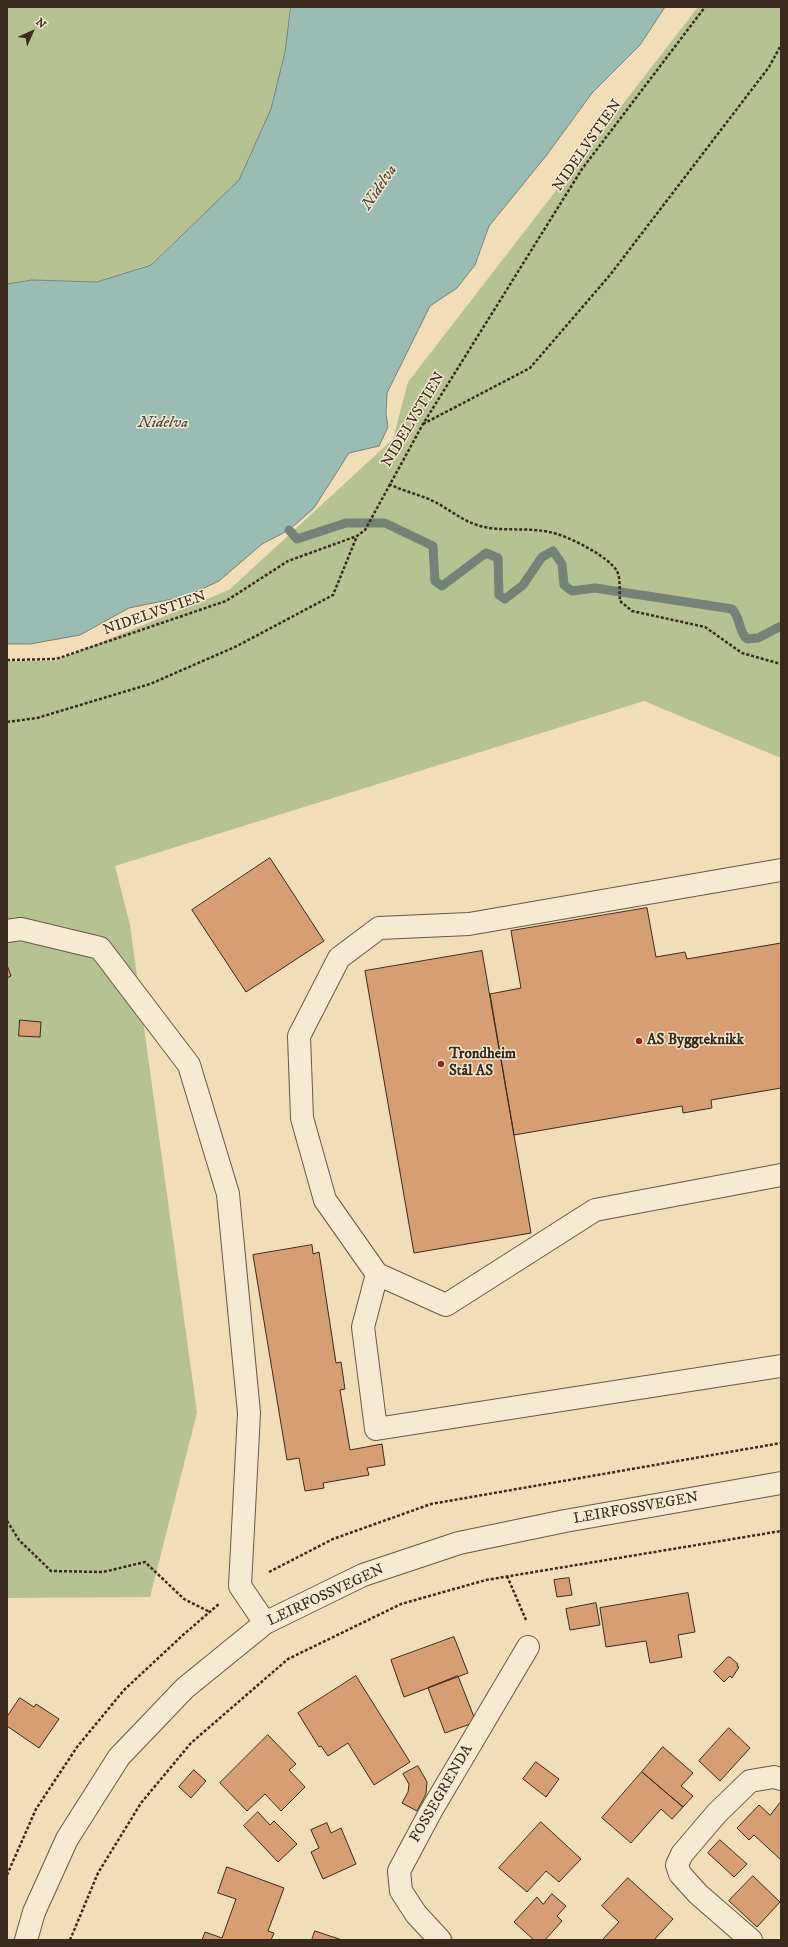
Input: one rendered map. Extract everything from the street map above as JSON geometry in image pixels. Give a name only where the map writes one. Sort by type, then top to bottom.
[{"type":"street","points":[[781,870],[469,924],[379,928],[339,958],[299,1036],[302,1118],[325,1200],[378,1274],[446,1305],[595,1210],[781,1175]]},
{"type":"street","points":[[7,931],[22,929],[100,948],[188,1065],[228,1194],[249,1413],[240,1586],[265,1623]]},
{"type":"street","points":[[378,1274],[362,1327],[376,1429],[781,1366]]},
{"type":"street","name":"LEIRFOSSVEGEN","points":[[26,1940],[34,1912],[67,1839],[119,1757],[185,1688],[265,1623],[362,1575],[459,1543],[565,1521],[781,1483]]},
{"type":"street","name":"FOSSEGRENDA","points":[[440,1940],[416,1914],[401,1892],[399,1872],[431,1811],[528,1646]]},
{"type":"street","points":[[751,1940],[698,1894],[680,1874],[677,1865],[682,1854],[717,1813],[750,1780],[774,1777],[781,1779]]},
{"type":"path","name":"NIDELVSTIEN","points":[[7,660],[56,659],[226,601],[288,561],[357,536],[365,530],[423,424],[582,169],[705,7]]},
{"type":"path","points":[[423,424],[530,368],[610,275],[769,67],[781,45]]},
{"type":"path","points":[[389,484],[404,492],[433,501],[459,517],[480,526],[550,532],[572,539],[594,552],[616,570],[619,578],[620,601],[632,611],[705,627],[742,653],[781,664]]},
{"type":"path","points":[[7,722],[37,718],[150,684],[237,646],[333,595],[357,536]]},
{"type":"path","points":[[7,1522],[19,1540],[51,1571],[103,1572],[145,1562],[184,1598],[210,1612]]},
{"type":"path","points":[[70,1940],[98,1874],[141,1803],[191,1743],[288,1659],[401,1604],[486,1580],[781,1531]]},
{"type":"path","points":[[507,1576],[525,1616],[528,1646]]},
{"type":"green space","points":[[7,7],[291,7],[285,52],[271,109],[239,180],[151,264],[97,282],[32,280],[7,284]]},
{"type":"green space","points":[[698,7],[781,7],[781,758],[644,701],[115,866],[130,925],[197,1413],[150,1597],[7,1598],[7,661],[55,661],[229,590],[393,439],[408,382]]},
{"type":"water","name":"Nidelva","points":[[291,7],[665,7],[640,45],[592,93],[546,156],[489,226],[475,265],[457,288],[430,306],[387,393],[386,414],[388,427],[379,446],[349,453],[314,508],[289,530],[262,544],[219,581],[187,596],[129,608],[80,635],[30,644],[7,644],[7,284],[32,280],[97,282],[151,265],[239,180],[271,109],[285,52]]},
{"type":"building","points":[[270,858],[324,941],[246,992],[192,910]]},
{"type":"building","name":"AS Byggteknikk","points":[[647,908],[656,957],[685,952],[687,959],[781,943],[781,1088],[711,1100],[712,1108],[683,1113],[682,1106],[514,1135],[490,994],[521,988],[511,931]]},
{"type":"building","name":"Trondheim Stål AS","points":[[482,951],[531,1233],[414,1253],[365,971]]},
{"type":"building","points":[[7,965],[11,976],[7,978]]},
{"type":"building","points":[[20,1020],[41,1022],[40,1037],[19,1036]]},
{"type":"building","points":[[312,1245],[313,1254],[319,1252],[336,1363],[341,1362],[345,1389],[340,1390],[350,1450],[382,1444],[385,1465],[367,1468],[369,1475],[323,1483],[324,1488],[305,1491],[299,1458],[287,1460],[253,1255]]},
{"type":"building","points":[[569,1578],[572,1595],[557,1597],[554,1580]]},
{"type":"building","points":[[688,1593],[695,1632],[678,1635],[682,1657],[650,1663],[646,1641],[606,1647],[600,1608]]},
{"type":"building","points":[[596,1603],[600,1625],[570,1630],[566,1609]]},
{"type":"building","points":[[454,1637],[468,1673],[404,1697],[391,1660]]},
{"type":"building","points":[[728,1657],[738,1664],[737,1666],[739,1667],[732,1678],[730,1676],[724,1682],[714,1672]]},
{"type":"building","points":[[356,1676],[410,1762],[374,1785],[348,1743],[328,1756],[321,1746],[319,1747],[298,1713]]},
{"type":"building","points":[[458,1676],[476,1722],[445,1733],[428,1688]]},
{"type":"building","points":[[20,1698],[34,1707],[36,1704],[59,1719],[39,1748],[7,1726],[7,1717]]},
{"type":"building","points":[[729,1728],[750,1748],[720,1781],[699,1761]]},
{"type":"building","points":[[268,1735],[296,1764],[289,1770],[305,1787],[281,1811],[265,1794],[247,1811],[220,1783]]},
{"type":"building","points":[[663,1747],[693,1773],[681,1786],[693,1796],[683,1807],[642,1772]]},
{"type":"building","points":[[536,1762],[559,1779],[546,1797],[523,1779]]},
{"type":"building","points":[[418,1766],[427,1782],[426,1794],[417,1811],[402,1803],[408,1792],[409,1784],[403,1774]]},
{"type":"building","points":[[194,1770],[206,1781],[191,1798],[179,1787]]},
{"type":"building","points":[[642,1772],[683,1807],[672,1819],[661,1809],[631,1843],[602,1818]]},
{"type":"building","points":[[780,1803],[781,1860],[754,1835],[749,1840],[737,1828],[759,1805],[770,1815]]},
{"type":"building","points":[[258,1812],[270,1825],[274,1821],[297,1844],[278,1862],[244,1826]]},
{"type":"building","points":[[541,1822],[581,1859],[559,1882],[546,1871],[527,1892],[499,1868]]},
{"type":"building","points":[[327,1823],[331,1833],[341,1828],[356,1864],[323,1879],[311,1852],[319,1848],[311,1830]]},
{"type":"building","points":[[720,1840],[747,1864],[734,1877],[708,1853]]},
{"type":"building","points":[[227,1867],[284,1888],[268,1931],[274,1933],[271,1940],[202,1940],[205,1932],[222,1938],[236,1899],[218,1893]]},
{"type":"building","points":[[753,1876],[780,1902],[757,1927],[729,1901]]},
{"type":"building","points":[[628,1878],[673,1919],[654,1940],[602,1940],[619,1922],[602,1906]]},
{"type":"building","points":[[552,1894],[566,1906],[557,1916],[562,1921],[545,1940],[534,1940],[514,1922],[537,1897],[543,1904]]},
{"type":"building","points":[[315,1931],[342,1940],[312,1940]]},
{"type":"waterway","points":[[289,530],[297,539],[346,523],[385,523],[433,546],[435,581],[442,586],[486,553],[498,558],[499,595],[505,599],[523,585],[542,557],[553,551],[562,564],[564,585],[572,591],[595,588],[732,609],[737,616],[742,632],[747,639],[758,638],[781,626]]},
{"type":"place","name":"AS Byggteknikk","points":[[639,1041]]},
{"type":"place","name":"Trondheim Stål AS","points":[[441,1064]]}]
